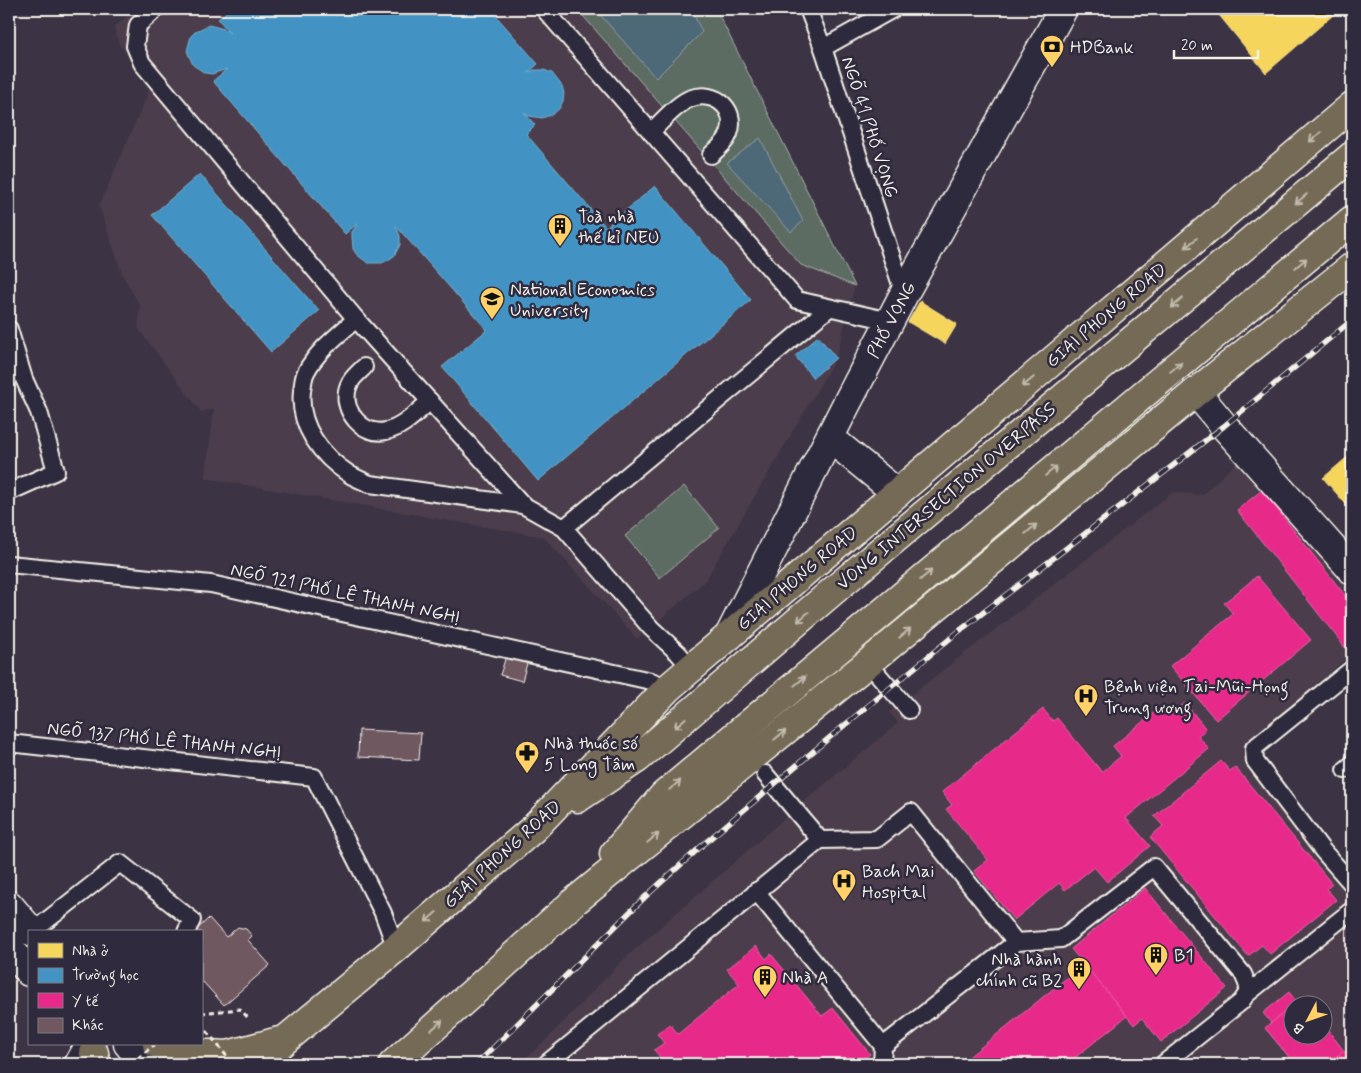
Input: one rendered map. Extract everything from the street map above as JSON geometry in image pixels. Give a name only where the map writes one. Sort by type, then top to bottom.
[{"type":"main road","name":"GIAI PHONG ROAD","points":[[256,1064],[396,948],[534,828],[668,688],[1352,106]]},
{"type":"main road","name":"VONG INTERSECTION OVERPASS","points":[[534,828],[638,758],[840,585],[1352,156]]},
{"type":"main road","points":[[575,901],[662,796],[1352,220]]},
{"type":"main road","points":[[393,1064],[575,901],[868,663],[1196,392],[1352,267]]},
{"type":"main road","points":[[164,1046],[190,1053],[228,1055],[287,1039]]},
{"type":"street","name":"PHỐ VỌNG","points":[[729,636],[904,294],[1063,9]]},
{"type":"street","points":[[1196,392],[1220,422],[1352,570]]},
{"type":"street","points":[[830,438],[897,493]]},
{"type":"street","points":[[9,905],[30,930]]},
{"type":"street","points":[[9,948],[28,971]]},
{"type":"street","points":[[130,1046],[145,1064]]},
{"type":"lane","points":[[156,9],[138,25],[134,46],[142,63],[356,319],[523,505],[564,528],[651,628],[691,668]]},
{"type":"lane","points":[[544,9],[796,300],[890,321]]},
{"type":"lane","points":[[808,9],[823,48]]},
{"type":"lane","name":"NGÕ 41 PHỐ VỌNG","points":[[889,10],[823,48],[904,294]]},
{"type":"lane","points":[[651,132],[685,101],[704,95],[712,97],[719,100],[729,113],[731,124],[725,142],[711,155]]},
{"type":"lane","points":[[564,528],[829,308]]},
{"type":"lane","points":[[356,319],[320,352],[305,374],[302,398],[303,417],[313,438],[330,459],[350,475],[370,484],[523,505]]},
{"type":"lane","points":[[9,329],[24,379],[39,412],[56,471],[9,492]]},
{"type":"lane","points":[[364,367],[353,377],[350,383],[347,390],[346,405],[356,421],[367,429],[384,432],[400,426],[430,401]]},
{"type":"lane","name":"NGÕ 121 PHỐ LÊ THANH NGHỊ","points":[[9,564],[211,584],[651,681],[668,688]]},
{"type":"lane","points":[[868,663],[909,710]]},
{"type":"lane","points":[[1352,669],[1254,748],[1255,761],[1323,851],[1352,884]]},
{"type":"lane","name":"NGÕ 137 PHỐ LÊ THANH NGHỊ","points":[[9,743],[314,776],[383,913],[396,948]]},
{"type":"lane","points":[[765,774],[820,840]]},
{"type":"lane","points":[[546,1064],[820,840],[876,838],[911,812],[1016,942]]},
{"type":"lane","points":[[35,930],[120,862],[189,926]]},
{"type":"lane","points":[[883,1046],[1016,942],[1061,939],[1154,867],[1243,974],[1249,987],[1247,994]]},
{"type":"lane","points":[[756,891],[883,1046],[882,1064]]},
{"type":"lane","points":[[1163,1064],[1352,910]]},
{"type":"path","points":[[202,1013],[240,1008],[251,1021]]},
{"type":"path","points":[[202,1025],[233,1064]]},
{"type":"path","points":[[131,1064],[154,1046]]},
{"type":"shaded area","name":"National Economics University","points":[[136,9],[716,9],[855,286],[836,358],[705,581],[637,639],[544,537],[205,478],[214,409],[201,412],[138,328],[140,306],[123,276],[99,206],[150,86],[119,44],[114,27]]},
{"type":"shaded area","points":[[1236,463],[1267,489],[1352,587],[1352,653],[1247,746],[1352,871],[1352,1064],[519,1064],[547,1039],[625,958],[795,809],[898,723],[889,712],[1173,492],[1202,495]]},
{"type":"green space","points":[[577,9],[716,9],[855,286],[801,265]]},
{"type":"green space","points":[[684,486],[719,528],[660,578],[625,536]]},
{"type":"water","points":[[595,9],[691,9],[702,32],[656,78]]},
{"type":"water","points":[[760,138],[803,221],[791,232],[727,163]]},
{"type":"building: Nhà ở","points":[[1204,9],[1340,9],[1266,73],[1219,15]]},
{"type":"building: Nhà ở","points":[[920,301],[957,324],[945,344],[908,322]]},
{"type":"building: Nhà ở","points":[[1352,453],[1352,511],[1323,478]]},
{"type":"building: Trường học","name":"Toà nhà thế kỉ NEU","points":[[230,9],[490,9],[538,64],[528,73],[534,70],[544,70],[552,73],[562,86],[564,93],[563,101],[559,109],[553,114],[542,118],[529,116],[524,112],[535,125],[526,134],[606,227],[655,186],[751,300],[538,481],[442,367],[487,330],[396,226],[400,236],[400,245],[394,256],[382,263],[368,263],[357,255],[353,249],[352,232],[358,223],[345,234],[213,81],[227,69],[212,74],[205,73],[193,65],[187,51],[191,36],[196,31],[209,25],[224,29],[230,33],[218,19]]},
{"type":"building: Trường học","points":[[200,174],[319,311],[271,352],[152,215]]},
{"type":"building: Trường học","points":[[818,336],[836,358],[813,378],[795,356]]},
{"type":"building: Y tế","points":[[1262,490],[1352,604],[1352,646],[1347,650],[1237,510]]},
{"type":"building: Y tế","points":[[1257,576],[1311,640],[1216,720],[1170,666],[1233,614],[1224,603]]},
{"type":"building: Y tế","points":[[1185,703],[1206,729],[1198,736],[1209,749],[1126,818],[1150,846],[1107,882],[1094,867],[1065,890],[1059,883],[1014,920],[974,871],[988,860],[946,809],[952,805],[942,792],[1043,709],[1053,721],[1057,718],[1102,772],[1121,756],[1113,746],[1162,706],[1169,715]]},
{"type":"building: Y tế","points":[[1221,761],[1230,771],[1235,767],[1332,884],[1327,889],[1336,900],[1270,954],[1262,945],[1248,956],[1150,837],[1163,826],[1154,816]]},
{"type":"building: Y tế","name":"B1","points":[[1145,888],[1227,988],[1161,1042],[1142,1018],[1134,1025],[1071,949]]},
{"type":"building: Y tế","name":"Nhà A","points":[[756,946],[766,959],[771,954],[822,1016],[833,1008],[870,1054],[857,1064],[666,1064],[654,1050],[664,1043],[657,1034],[670,1024],[678,1034],[739,984],[727,969]]},
{"type":"building: Y tế","name":"Nhà hành chính cũ B2","points":[[1084,964],[1127,1016],[1067,1064],[960,1064]]},
{"type":"building: Y tế","points":[[1289,992],[1292,996],[1284,996]]},
{"type":"building: Y tế","points":[[1284,996],[1284,1046],[1334,1046],[1334,1038],[1352,1064],[1295,1064],[1265,1028],[1271,1023],[1263,1013]]},
{"type":"building: Y tế","points":[[1284,1013],[1284,1046],[1334,1046],[1334,1038],[1344,1051],[1326,1064],[1295,1064],[1265,1028]]},
{"type":"building: Y tế","points":[[1344,1051],[1352,1064],[1326,1064]]},
{"type":"building: Khác","points":[[507,653],[528,660],[522,681],[500,675]]},
{"type":"building: Khác","points":[[359,730],[421,733],[419,760],[358,757]]},
{"type":"building: Khác","points":[[209,918],[226,937],[238,927],[246,929],[252,936],[248,940],[270,965],[224,1005],[202,982],[202,930],[196,930]]},
{"type":"railway","points":[[477,1064],[645,897],[706,842],[958,632],[1224,426],[1352,320]]},
{"type":"place","name":"HDBank","points":[[1052,68]]},
{"type":"place","name":"Toà nhà thế kỉ NEU","points":[[560,247]]},
{"type":"place","name":"National Economics University","points":[[492,320]]},
{"type":"place","name":"Bệnh viện Tai-Mũi-Họng Trung ương","points":[[1086,717]]},
{"type":"place","name":"Nhà thuốc số 5 Long Tâm","points":[[527,774]]},
{"type":"place","name":"Bach Mai Hospital","points":[[844,902]]},
{"type":"place","name":"B1","points":[[1156,976]]},
{"type":"place","name":"Nhà hành chính cũ B2","points":[[1079,990]]},
{"type":"place","name":"Nhà A","points":[[765,998]]}]
